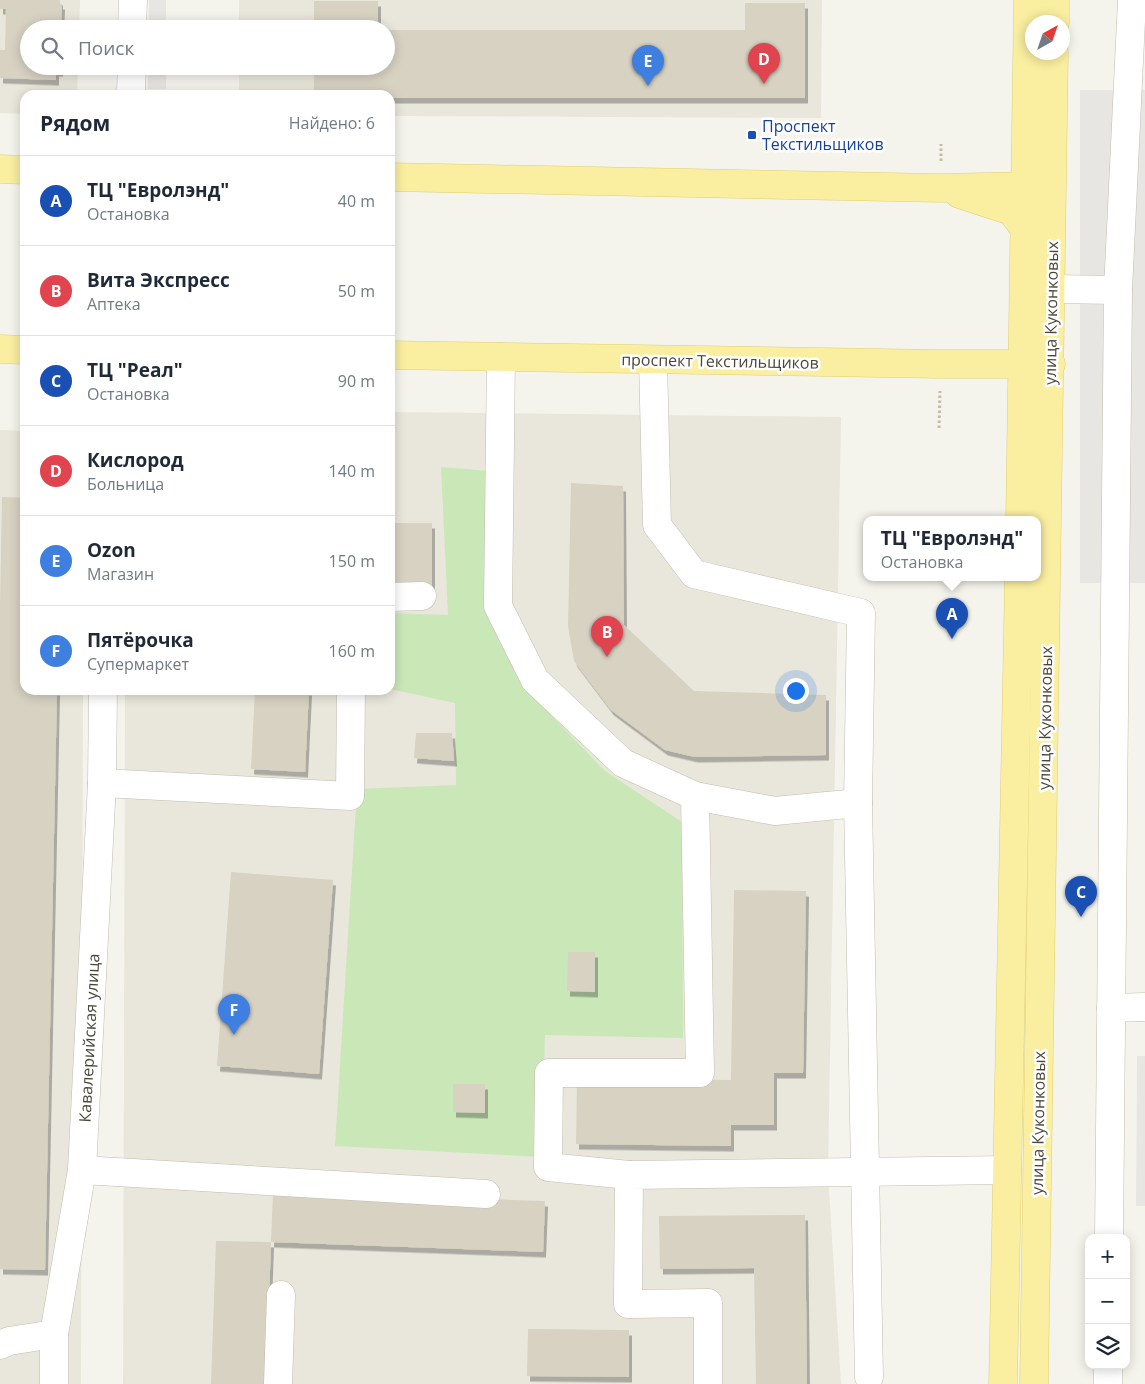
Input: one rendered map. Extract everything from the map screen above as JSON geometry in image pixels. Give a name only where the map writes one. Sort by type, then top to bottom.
[{"type":"main road","name":"улица Куконковых","points":[[1020,516],[1028,0]]},
{"type":"main road","points":[[1055,0],[1055,15]]},
{"type":"main road","name":"улица Куконковых","points":[[1034,1384],[1051,364],[1054,60]]},
{"type":"main road","points":[[0,169],[20,170]]},
{"type":"main road","points":[[395,177],[941,188],[1025,186],[1052,289]]},
{"type":"main road","points":[[941,188],[1011,211],[1037,245],[1052,289]]},
{"type":"main road","points":[[1024,289],[1052,289]]},
{"type":"main road","points":[[0,349],[20,350]]},
{"type":"main road","name":"проспект Текстильщиков","points":[[395,356],[1051,364]]},
{"type":"main road","name":"улица Куконковых","points":[[1003,1384],[1019,581]]},
{"type":"street","points":[[132,20],[133,0]]},
{"type":"street","points":[[1109,1234],[1118,290],[1132,0]]},
{"type":"street","points":[[131,90],[132,75]]},
{"type":"street","points":[[1052,289],[1118,290]]},
{"type":"street","points":[[501,357],[498,606],[535,680],[623,763],[695,796],[778,811],[858,803]]},
{"type":"street","points":[[653,360],[657,525],[694,574],[860,613],[858,803],[864,1172],[870,1377]]},
{"type":"street","points":[[395,597],[422,596]]},
{"type":"street","name":"Кавалерийская улица","points":[[54,1384],[54,1334],[82,1170],[102,783],[103,695]]},
{"type":"street","points":[[102,783],[350,796],[351,695]]},
{"type":"street","points":[[695,796],[700,1073],[549,1073],[548,1167],[629,1175],[1007,1170]]},
{"type":"street","points":[[1111,1008],[1145,1007]]},
{"type":"street","points":[[82,1170],[486,1194]]},
{"type":"street","points":[[629,1175],[628,1304],[708,1303],[708,1384]]},
{"type":"street","points":[[278,1384],[281,1295]]},
{"type":"street","points":[[0,1345],[9,1341],[54,1334]]},
{"type":"street","points":[[1108,1369],[1108,1384]]},
{"type":"path","points":[[939,428],[940,386]]},
{"type":"shaded area","points":[[0,0],[80,0],[79,20],[20,20],[20,75],[78,75],[77,90],[20,90],[20,114],[0,113]]},
{"type":"shaded area","points":[[149,0],[166,0],[166,20],[149,20]]},
{"type":"shaded area","points":[[239,0],[822,0],[821,118],[395,116],[395,90],[239,90],[239,75],[395,75],[395,20],[239,20]]},
{"type":"shaded area","points":[[148,75],[166,75],[166,89],[148,89]]},
{"type":"shaded area","points":[[1080,90],[1145,90],[1145,583],[1080,583]]},
{"type":"shaded area","points":[[395,412],[841,417],[828,1173],[841,1384],[123,1384],[125,695],[395,695]]},
{"type":"shaded area","points":[[0,430],[20,431],[20,695],[83,695],[81,1384],[0,1384]]},
{"type":"shaded area","points":[[1137,1056],[1145,1056],[1145,1206],[1136,1206]]},
{"type":"green space","points":[[441,467],[490,471],[524,687],[605,771],[682,822],[683,1038],[545,1035],[541,1157],[335,1146],[357,789],[456,785],[455,703],[395,690],[395,613],[448,615]]},
{"type":"building","points":[[0,0],[60,0],[60,4],[62,4],[61,20],[20,20],[20,75],[56,75],[56,80],[0,78],[0,50],[5,50],[6,9],[0,9]]},
{"type":"building","points":[[314,1],[378,1],[378,20],[314,20]]},
{"type":"building","points":[[745,3],[805,3],[805,98],[395,98],[395,90],[314,90],[314,75],[395,75],[395,30],[745,30]]},
{"type":"building","points":[[571,483],[623,486],[624,625],[694,691],[826,695],[826,755],[695,757],[665,750],[611,710],[574,661],[568,626]]},
{"type":"building","points":[[2,497],[20,498],[20,695],[57,695],[45,1270],[0,1269],[0,606]]},
{"type":"building","points":[[395,523],[432,523],[432,587],[395,587]]},
{"type":"building","points":[[255,695],[309,695],[305,772],[251,769]]},
{"type":"building","points":[[416,733],[452,733],[454,761],[414,758]]},
{"type":"building","points":[[231,872],[333,880],[319,1074],[217,1066]]},
{"type":"building","points":[[734,890],[806,891],[803,1073],[774,1073],[774,1125],[731,1125],[731,1146],[576,1144],[577,1078],[731,1080]]},
{"type":"building","points":[[568,952],[595,952],[595,992],[567,991]]},
{"type":"building","points":[[453,1084],[485,1084],[485,1113],[453,1112]]},
{"type":"building","points":[[273,1192],[545,1201],[543,1252],[271,1242]]},
{"type":"building","points":[[805,1215],[807,1384],[756,1384],[754,1268],[660,1269],[659,1216]]},
{"type":"building","points":[[216,1241],[271,1242],[266,1384],[211,1384]]},
{"type":"building","points":[[528,1329],[629,1330],[629,1377],[527,1376]]},
{"type":"place","name":"Кислород","points":[[764,84]]},
{"type":"place","name":"Ozon","points":[[648,86]]},
{"type":"place","name":"Проспект Текстильщиков","points":[[752,135]]},
{"type":"place","name":"ТЦ \"Евролэнд\"","points":[[952,639]]},
{"type":"place","name":"Вита Экспресс","points":[[607,657]]},
{"type":"place","name":"ТЦ \"Реал\"","points":[[1081,917]]},
{"type":"place","name":"Пятёрочка","points":[[234,1035]]}]
